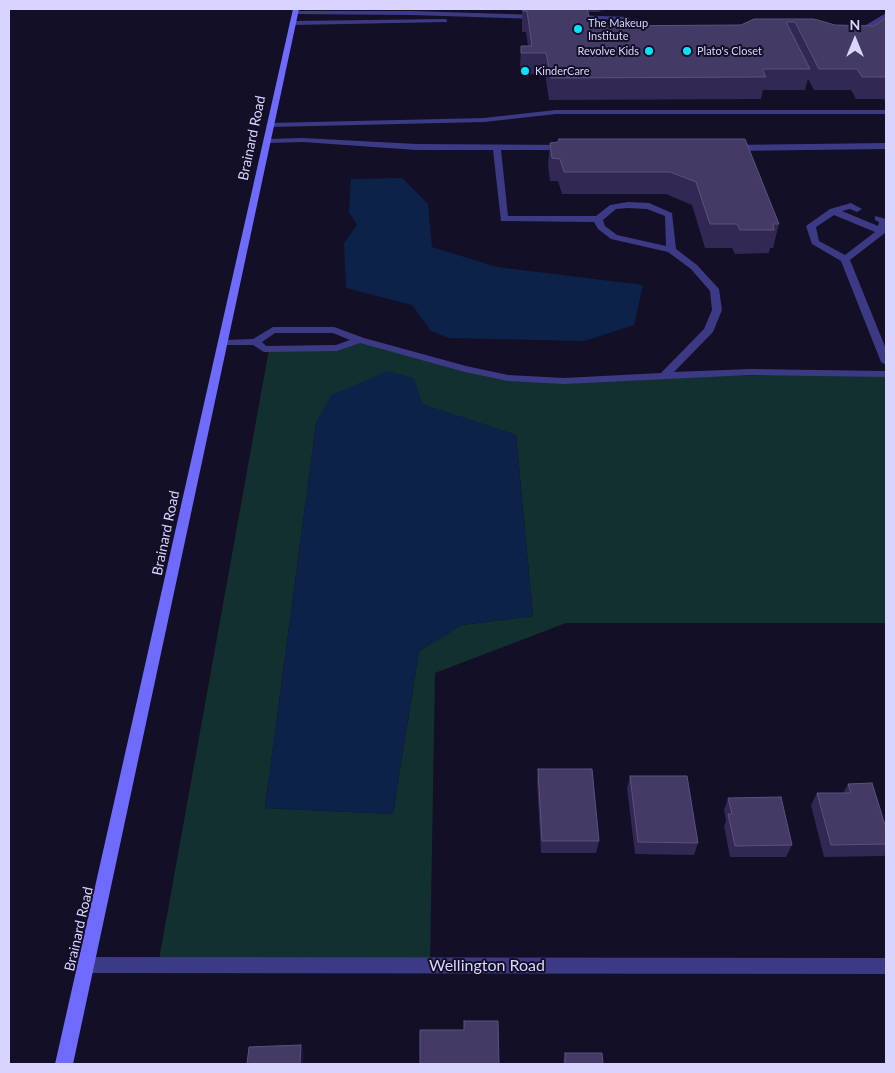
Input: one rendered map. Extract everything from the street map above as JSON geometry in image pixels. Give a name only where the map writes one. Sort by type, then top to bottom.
[{"type":"main road","name":"Brainard Road","points":[[64,1064],[295,15]]},
{"type":"street","points":[[507,9],[507,17]]},
{"type":"street","points":[[295,15],[450,12],[507,17]]},
{"type":"street","points":[[295,15],[419,23],[507,17],[547,17]]},
{"type":"street","points":[[842,28],[868,27],[886,15]]},
{"type":"street","points":[[567,18],[626,18],[632,34],[650,34]]},
{"type":"street","points":[[270,125],[484,120],[556,112],[886,112]]},
{"type":"street","points":[[267,141],[303,140],[416,146],[577,147]]},
{"type":"street","points":[[726,148],[886,146]]},
{"type":"street","points":[[497,147],[504,219],[598,219],[613,207],[628,205],[649,206],[669,215],[670,250]]},
{"type":"street","points":[[858,209],[851,206],[833,210],[811,226],[815,242],[845,259],[886,362]]},
{"type":"street","points":[[833,210],[882,231]]},
{"type":"street","points":[[845,259],[882,231],[884,221],[878,218]]},
{"type":"street","points":[[598,219],[601,227],[614,237],[670,250],[694,267],[715,291],[717,310],[709,330],[664,376]]},
{"type":"street","points":[[223,343],[254,342],[273,330],[334,330],[360,340],[464,370],[508,378],[564,381],[750,372],[886,374]]},
{"type":"street","points":[[254,342],[264,349],[337,348],[360,340]]},
{"type":"street","name":"Wellington Road","points":[[87,965],[886,966]]},
{"type":"green space","points":[[360,340],[508,378],[564,381],[664,376],[886,374],[886,623],[566,623],[435,673],[430,966],[158,965],[269,349],[337,348]],"holes":[[[421,404],[516,435],[533,616],[462,625],[419,651],[393,814],[265,808],[316,423]]]},
{"type":"water","points":[[402,178],[428,204],[432,247],[497,267],[643,285],[634,325],[584,341],[449,338],[431,331],[412,305],[346,288],[344,243],[357,225],[349,212],[351,179]]},
{"type":"water","points":[[388,371],[414,378],[422,404],[516,435],[533,616],[462,625],[419,651],[393,814],[265,808],[316,423],[331,395]]},
{"type":"building","points":[[523,9],[587,9],[592,26],[741,25],[754,19],[814,19],[835,25],[874,26],[886,18],[886,77],[862,77],[857,69],[819,69],[795,22],[786,22],[810,69],[762,69],[766,77],[551,78],[546,53],[521,53],[521,46],[532,46],[527,11],[523,11]]},
{"type":"building","points":[[559,139],[745,139],[779,224],[773,224],[774,230],[740,230],[737,224],[710,224],[696,182],[670,172],[564,172],[560,159],[552,158],[550,143],[558,142]]},
{"type":"building","points":[[538,769],[592,769],[599,841],[542,841]]},
{"type":"building","points":[[630,776],[687,776],[698,843],[638,842]]},
{"type":"building","points":[[872,783],[886,828],[886,844],[831,845],[817,793],[851,793],[848,784]]},
{"type":"building","points":[[781,797],[792,845],[735,846],[728,814],[732,814],[728,798]]},
{"type":"building","points":[[464,1021],[498,1021],[499,1064],[420,1064],[420,1030],[464,1030]]},
{"type":"building","points":[[301,1045],[300,1064],[247,1064],[249,1047]]},
{"type":"building","points":[[565,1053],[602,1053],[603,1064],[565,1064]]},
{"type":"place","name":"The Makeup Institute","points":[[578,29]]},
{"type":"place","name":"Revolve Kids","points":[[649,51]]},
{"type":"place","name":"Plato's Closet","points":[[687,51]]},
{"type":"place","name":"KinderCare","points":[[525,71]]}]
